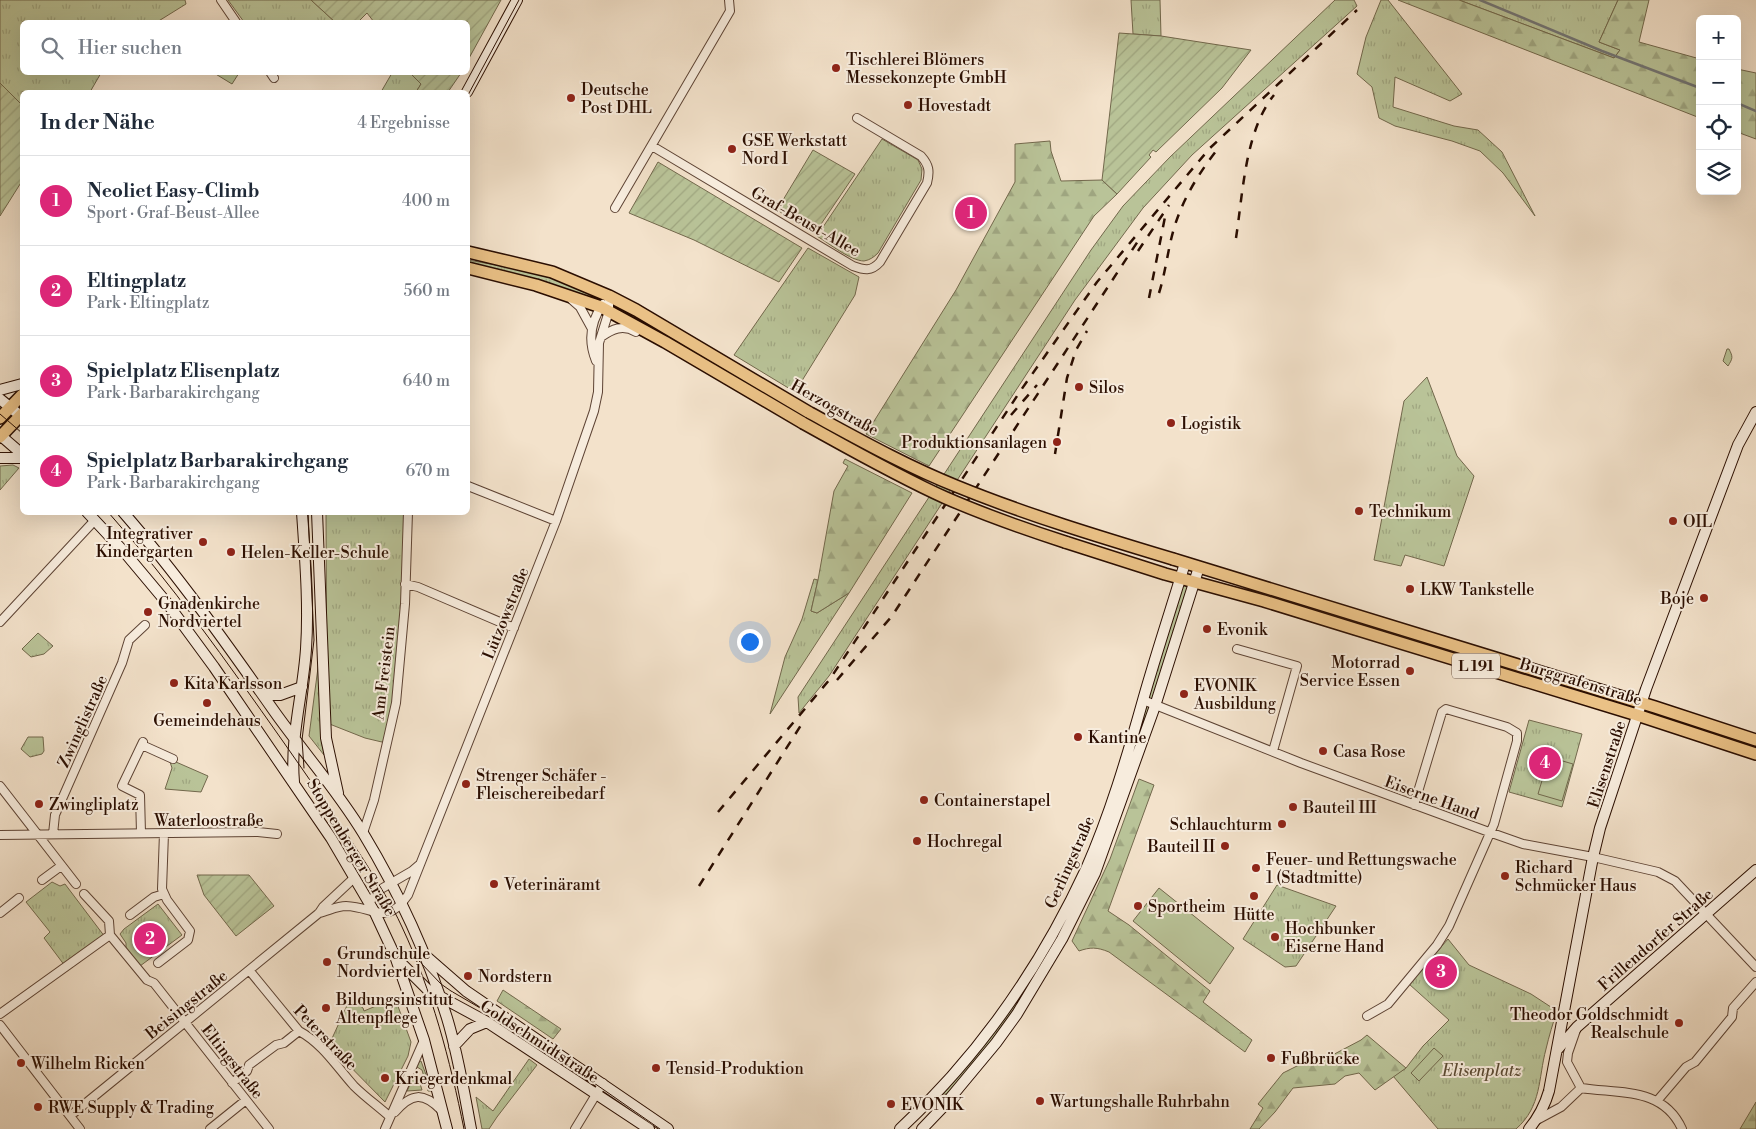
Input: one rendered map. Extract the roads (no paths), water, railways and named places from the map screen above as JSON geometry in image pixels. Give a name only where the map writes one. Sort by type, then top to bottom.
[{"type":"main road","points":[[467,90],[517,0]]},
{"type":"main road","name":"Herzogstraße","points":[[470,252],[552,272],[610,296],[810,413],[875,448],[954,485],[1030,514],[1199,567]]},
{"type":"main road","name":"Herzogstraße","points":[[470,268],[536,285],[605,309],[868,460],[955,502],[1065,542],[1165,574],[1194,581]]},
{"type":"main road","points":[[0,390],[20,385]]},
{"type":"main road","points":[[0,418],[20,396]]},
{"type":"main road","points":[[0,398],[20,414]]},
{"type":"main road","name":"Elisenstraße","points":[[1555,1052],[1600,828],[1641,703],[1738,444],[1756,412]]},
{"type":"main road","points":[[20,418],[1,436],[20,452]]},
{"type":"main road","points":[[0,458],[20,458]]},
{"type":"main road","points":[[90,515],[126,554],[184,626],[294,783]]},
{"type":"main road","name":"Stoppenberger Straße","points":[[126,515],[178,578],[320,774],[339,796],[363,833],[402,904],[426,957],[454,1046],[471,1129]]},
{"type":"main road","name":"Stoppenberger Straße","points":[[302,515],[307,622],[306,651],[293,762],[294,783],[331,838],[369,902],[395,956],[424,1040],[448,1129]]},
{"type":"main road","name":"Stoppenberger Straße","points":[[317,515],[326,738],[339,796]]},
{"type":"main road","name":"Gerlingstraße","points":[[900,1129],[931,1100],[963,1065],[1007,1007],[1050,938],[1086,869],[1133,735],[1185,563]]},
{"type":"main road","name":"Burggrafenstraße","points":[[1199,567],[1756,740]]},
{"type":"main road","name":"Gerlingstraße","points":[[922,1129],[996,1043],[1021,1007],[1062,939],[1098,866],[1155,706],[1199,567]]},
{"type":"main road","name":"Burggrafenstraße","points":[[1194,581],[1637,715],[1756,754]]},
{"type":"main road","points":[[263,696],[280,695],[302,687]]},
{"type":"main road","name":"Frillendorfer Straße","points":[[1555,1052],[1560,1044],[1577,1027],[1756,870]]},
{"type":"main road","name":"Goldschmidtstraße","points":[[395,956],[423,986],[440,998],[486,1022],[649,1129]]},
{"type":"main road","name":"Goldschmidtstraße","points":[[426,957],[466,991],[668,1129]]},
{"type":"main road","points":[[454,1046],[470,1029],[486,1022]]},
{"type":"main road","points":[[1532,1125],[1546,1100],[1555,1052]]},
{"type":"street","points":[[221,0],[235,20]]},
{"type":"street","points":[[615,208],[730,11],[729,0]]},
{"type":"street","name":"Graf-Beust-Allee","points":[[652,146],[853,266],[863,270],[870,270],[880,262],[927,183],[930,173],[927,163],[921,156],[857,118]]},
{"type":"street","points":[[569,296],[580,307],[592,326]]},
{"type":"street","name":"Lützowstraße","points":[[402,904],[408,895],[556,521],[594,411],[598,392],[599,343],[605,309],[610,296]]},
{"type":"street","name":"Lützowstraße","points":[[598,366],[592,351],[592,326],[605,309]]},
{"type":"street","points":[[601,338],[612,330],[630,328],[653,342],[665,342]]},
{"type":"street","points":[[470,487],[556,521]]},
{"type":"street","name":"Am Freistein","points":[[363,833],[374,800],[396,703],[405,604],[408,515]]},
{"type":"street","points":[[0,622],[95,520]]},
{"type":"street","points":[[405,584],[418,587],[514,628]]},
{"type":"street","name":"Zwinglistraße","points":[[53,834],[55,815],[122,664],[129,640],[145,625]]},
{"type":"street","points":[[1237,649],[1298,666],[1272,751]]},
{"type":"street","name":"Eiserne Hand","points":[[1143,700],[1414,805],[1523,844],[1658,872],[1675,881],[1756,967]]},
{"type":"street","points":[[1366,1016],[1388,1004],[1443,936],[1453,918],[1494,824],[1517,741],[1517,733],[1507,727],[1446,709],[1442,712],[1414,805]]},
{"type":"street","name":"Waterloostraße","points":[[141,833],[140,795],[122,786],[142,744],[173,759]]},
{"type":"street","points":[[0,786],[76,884]]},
{"type":"street","name":"Waterloostraße","points":[[0,835],[258,832],[277,834]]},
{"type":"street","points":[[158,963],[188,940],[190,936],[190,931],[162,889],[164,833]]},
{"type":"street","points":[[369,902],[381,889],[419,865]]},
{"type":"street","points":[[42,880],[61,866]]},
{"type":"street","name":"Beisingstraße","points":[[70,1116],[319,913],[354,878]]},
{"type":"street","name":"Eltingstraße","points":[[84,894],[109,921],[110,934],[147,980],[154,983],[186,1022],[269,1129]]},
{"type":"street","points":[[130,915],[154,896],[164,894]]},
{"type":"street","points":[[0,913],[19,898]]},
{"type":"street","points":[[375,913],[387,913],[402,904]]},
{"type":"street","name":"Beisingstraße","points":[[319,913],[344,906],[375,913]]},
{"type":"street","points":[[0,1014],[110,934]]},
{"type":"street","name":"Peterstraße","points":[[249,970],[299,1031],[308,1036],[327,1053],[355,1087],[390,1117]]},
{"type":"street","points":[[1658,1101],[1686,1067],[1695,1062],[1714,1040],[1732,1017],[1733,1008],[1756,982]]},
{"type":"street","points":[[0,1025],[80,1129]]},
{"type":"street","points":[[1577,1027],[1568,1053],[1567,1062],[1581,1088]]},
{"type":"street","points":[[232,1083],[269,1050],[276,1045],[284,1043],[299,1031]]},
{"type":"street","points":[[385,1129],[424,1040]]},
{"type":"street","points":[[575,1129],[603,1084]]},
{"type":"street","points":[[1581,1088],[1646,1096],[1658,1101],[1671,1112],[1682,1129]]},
{"type":"street","points":[[1532,1125],[1561,1107],[1581,1088]]},
{"type":"street","points":[[390,1117],[404,1102],[415,1097],[426,1098],[444,1113]]},
{"type":"street","points":[[210,1129],[246,1100]]},
{"type":"waterway","points":[[1480,0],[1602,51],[1696,86]]},
{"type":"waterway","points":[[1741,105],[1756,111]]},
{"type":"tram line","points":[[470,91],[519,0]]},
{"type":"tram line","points":[[0,414],[20,431]]},
{"type":"tram line","points":[[111,515],[177,595],[220,653],[324,800],[385,894],[413,951],[431,1001],[453,1077],[464,1129]]},
{"type":"tram line","points":[[304,768],[302,740],[314,640],[308,515]]},
{"type":"tram line","points":[[419,961],[441,984],[451,991],[518,1030],[660,1129]]},
{"type":"railway","points":[[718,812],[830,679],[1021,390],[1097,282],[1210,148],[1357,10]]},
{"type":"railway","points":[[1236,238],[1243,182],[1251,144],[1264,110],[1274,95]]},
{"type":"railway","points":[[1159,293],[1173,233],[1183,205],[1204,167],[1217,150]]},
{"type":"railway","points":[[1138,251],[1169,205]]},
{"type":"railway","points":[[1149,298],[1165,217]]},
{"type":"railway","points":[[837,680],[892,616],[1138,241]]},
{"type":"railway","points":[[1055,454],[1067,378],[1076,350],[1087,331]]},
{"type":"railway","points":[[1011,415],[1037,385]]},
{"type":"railway","points":[[699,886],[803,722]]},
{"type":"place","name":"Tischlerei Blömers Messekonzepte GmbH","points":[[836,68]]},
{"type":"place","name":"Deutsche Post DHL","points":[[571,98]]},
{"type":"place","name":"Hovestadt","points":[[908,105]]},
{"type":"place","name":"GSE Werkstatt Nord I","points":[[732,149]]},
{"type":"place","name":"Neoliet Easy-Climb","points":[[971,213]]},
{"type":"place","name":"Silos","points":[[1079,387]]},
{"type":"place","name":"Logistik","points":[[1171,423]]},
{"type":"place","name":"Produktionsanlagen","points":[[1057,442]]},
{"type":"place","name":"Technikum","points":[[1359,511]]},
{"type":"place","name":"OIL","points":[[1673,521]]},
{"type":"place","name":"Integrativer Kindergarten","points":[[203,542]]},
{"type":"place","name":"Helen-Keller-Schule","points":[[231,552]]},
{"type":"place","name":"LKW Tankstelle","points":[[1410,589]]},
{"type":"place","name":"Boje","points":[[1704,598]]},
{"type":"place","name":"Gnadenkirche Nordviertel","points":[[148,612]]},
{"type":"place","name":"Evonik","points":[[1207,629]]},
{"type":"place","name":"Motorrad Service Essen","points":[[1410,671]]},
{"type":"place","name":"Kita Karlsson","points":[[174,683]]},
{"type":"place","name":"EVONIK Ausbildung","points":[[1184,694]]},
{"type":"place","name":"Gemeindehaus","points":[[207,703]]},
{"type":"place","name":"Kantine","points":[[1078,737]]},
{"type":"place","name":"Casa Rose","points":[[1323,751]]},
{"type":"place","name":"Spielplatz Barbarakirchgang","points":[[1545,763]]},
{"type":"place","name":"Strenger Schäfer - Fleischereibedarf","points":[[466,784]]},
{"type":"place","name":"Containerstapel","points":[[924,800]]},
{"type":"place","name":"Zwingliplatz","points":[[39,804]]},
{"type":"place","name":"Bauteil III","points":[[1293,807]]},
{"type":"place","name":"Schlauchturm","points":[[1282,824]]},
{"type":"place","name":"Hochregal","points":[[917,841]]},
{"type":"place","name":"Bauteil II","points":[[1225,846]]},
{"type":"place","name":"Feuer- und Rettungswache 1 (Stadtmitte)","points":[[1256,868]]},
{"type":"place","name":"Richard Schmücker Haus","points":[[1505,876]]},
{"type":"place","name":"Veterinäramt","points":[[494,884]]},
{"type":"place","name":"Hütte","points":[[1254,896]]},
{"type":"place","name":"Sportheim","points":[[1138,906]]},
{"type":"place","name":"Hochbunker Eiserne Hand","points":[[1275,937]]},
{"type":"place","name":"Eltingplatz","points":[[150,939]]},
{"type":"place","name":"Grundschule Nordviertel","points":[[327,962]]},
{"type":"place","name":"Spielplatz Elisenplatz","points":[[1441,972]]},
{"type":"place","name":"Nordstern","points":[[468,976]]},
{"type":"place","name":"Bildungsinstitut Altenpflege","points":[[326,1008]]},
{"type":"place","name":"Theodor Goldschmidt Realschule","points":[[1679,1023]]},
{"type":"place","name":"Fußbrücke","points":[[1271,1058]]},
{"type":"place","name":"Wilhelm Ricken","points":[[21,1063]]},
{"type":"place","name":"Tensid-Produktion","points":[[656,1068]]},
{"type":"place","name":"Kriegerdenkmal","points":[[385,1078]]},
{"type":"place","name":"Wartungshalle Ruhrbahn","points":[[1040,1101]]},
{"type":"place","name":"EVONIK","points":[[891,1104]]},
{"type":"place","name":"RWE Supply & Trading","points":[[38,1107]]},
{"type":"park label","name":"Elisenplatz","points":[[1482,1070]]}]
